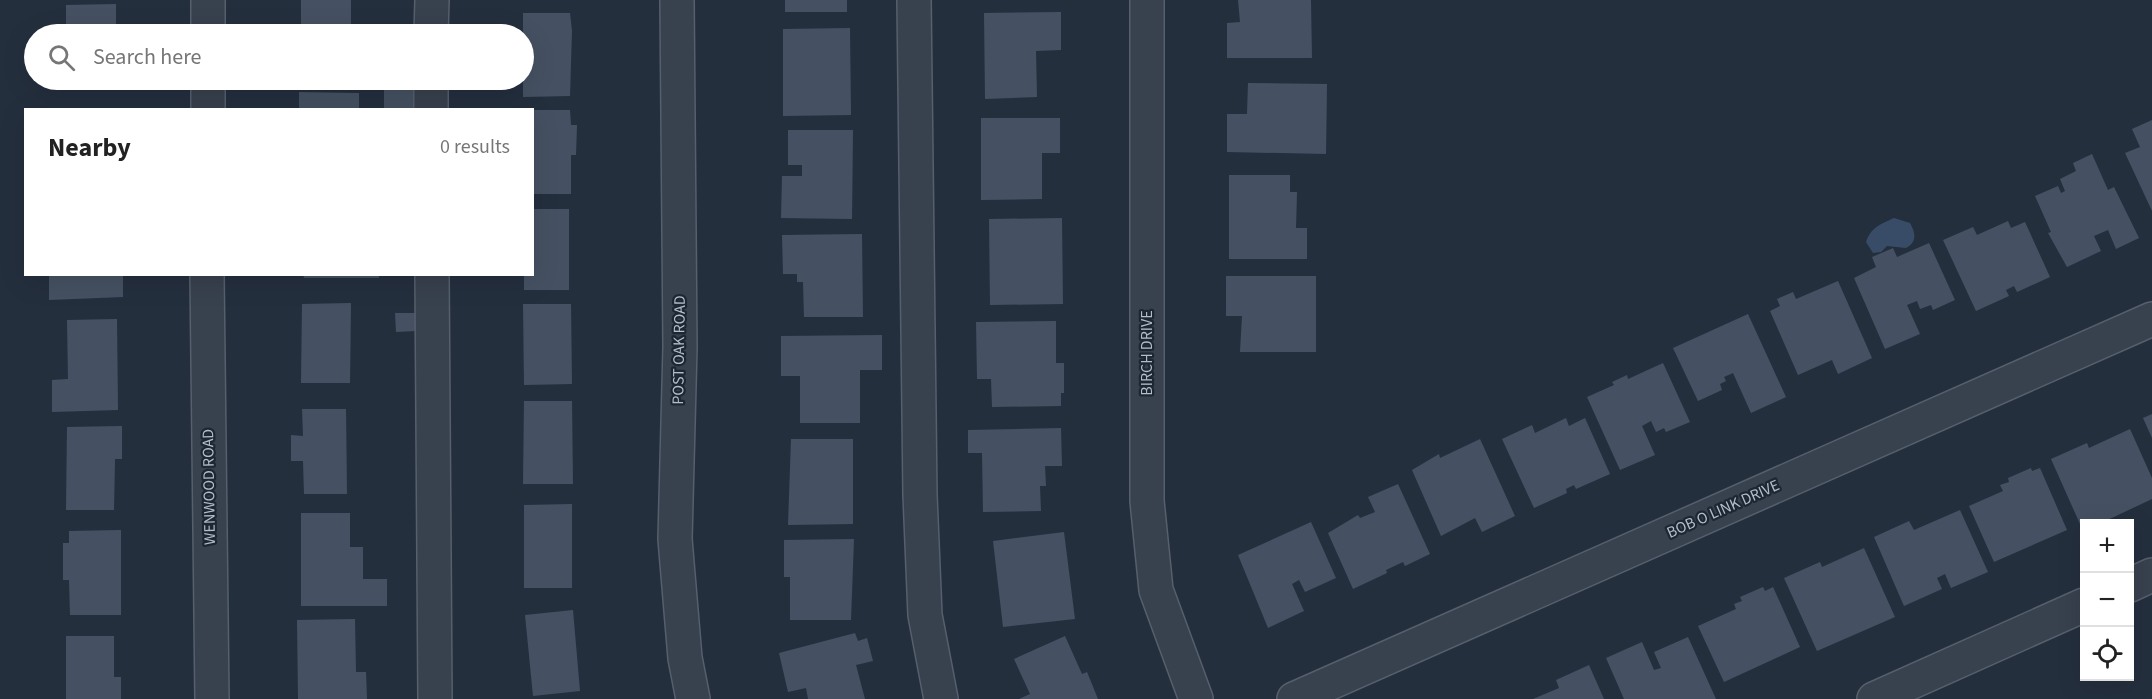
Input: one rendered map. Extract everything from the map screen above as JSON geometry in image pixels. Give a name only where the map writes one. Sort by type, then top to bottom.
[{"type":"street","points":[[208,0],[208,24]]},
{"type":"street","points":[[432,0],[432,24]]},
{"type":"street","name":"POST OAK ROAD","points":[[677,0],[680,347],[675,539],[685,658],[693,699]]},
{"type":"street","points":[[914,0],[920,495],[925,615],[941,699]]},
{"type":"street","name":"BIRCH DRIVE","points":[[1147,0],[1148,501],[1156,590],[1196,699]]},
{"type":"street","points":[[208,90],[208,108]]},
{"type":"street","points":[[431,90],[431,108]]},
{"type":"street","name":"WENWOOD ROAD","points":[[207,276],[212,699]]},
{"type":"street","points":[[432,276],[435,699]]},
{"type":"street","name":"BOB O LINK DRIVE","points":[[1294,699],[2152,319]]},
{"type":"street","points":[[2134,583],[2152,575]]},
{"type":"street","points":[[1874,699],[2080,607]]},
{"type":"water","points":[[1894,218],[1910,223],[1914,240],[1906,248],[1887,246],[1881,252],[1873,253],[1866,242],[1868,237],[1877,227]]},
{"type":"building","points":[[301,0],[351,0],[351,24],[301,24]]},
{"type":"building","points":[[785,0],[847,0],[847,12],[785,12]]},
{"type":"building","points":[[1238,0],[1311,0],[1312,58],[1227,58],[1227,23],[1240,22]]},
{"type":"building","points":[[116,4],[116,24],[66,24],[66,5]]},
{"type":"building","points":[[1061,12],[1061,50],[1036,51],[1037,97],[985,99],[984,13]]},
{"type":"building","points":[[523,13],[570,13],[572,31],[570,96],[523,97],[523,90],[534,90],[534,24],[523,24]]},
{"type":"building","points":[[850,28],[851,115],[783,116],[783,29]]},
{"type":"building","points":[[1248,83],[1327,84],[1326,154],[1227,152],[1227,114],[1247,114]]},
{"type":"building","points":[[384,90],[418,90],[418,108],[384,108]]},
{"type":"building","points":[[299,92],[359,93],[359,108],[299,108]]},
{"type":"building","points":[[534,110],[570,110],[571,125],[577,125],[576,155],[571,155],[571,194],[534,194]]},
{"type":"building","points":[[981,118],[1060,118],[1060,153],[1042,153],[1042,199],[981,200]]},
{"type":"building","points":[[2152,120],[2152,211],[2125,153],[2140,147],[2132,129]]},
{"type":"building","points":[[788,130],[853,130],[852,219],[781,218],[782,176],[802,176],[802,165],[788,165]]},
{"type":"building","points":[[2092,154],[2108,190],[2114,187],[2139,238],[2116,249],[2108,230],[2094,236],[2101,251],[2067,267],[2048,233],[2051,232],[2035,196],[2058,186],[2061,193],[2065,191],[2060,179],[2076,171],[2073,163]]},
{"type":"building","points":[[1229,175],[1290,175],[1290,192],[1297,192],[1296,228],[1307,228],[1307,259],[1229,259]]},
{"type":"building","points":[[534,209],[569,209],[569,290],[524,290],[524,276],[534,276]]},
{"type":"building","points":[[1062,218],[1063,304],[990,305],[989,219]]},
{"type":"building","points":[[2008,221],[2011,228],[2025,222],[2050,277],[2017,292],[2014,286],[2006,290],[2009,296],[1976,311],[1943,240],[1973,227],[1977,235]]},
{"type":"building","points":[[862,234],[863,317],[804,317],[803,282],[797,282],[797,274],[783,274],[782,235]]},
{"type":"building","points":[[1929,243],[1955,300],[1933,310],[1931,305],[1920,309],[1917,301],[1907,305],[1920,334],[1885,349],[1854,278],[1876,267],[1872,257],[1893,248],[1897,257]]},
{"type":"building","points":[[49,276],[123,276],[123,297],[49,300]]},
{"type":"building","points":[[304,276],[379,276],[379,278],[304,278]]},
{"type":"building","points":[[1226,276],[1316,276],[1316,352],[1240,352],[1242,316],[1226,316]]},
{"type":"building","points":[[1838,281],[1872,358],[1838,374],[1832,360],[1798,375],[1770,311],[1780,306],[1777,299],[1793,292],[1796,299]]},
{"type":"building","points":[[351,303],[350,383],[301,383],[302,304]]},
{"type":"building","points":[[523,304],[571,304],[572,384],[524,385]]},
{"type":"building","points":[[395,313],[416,313],[416,331],[396,332]]},
{"type":"building","points":[[1748,314],[1786,397],[1751,413],[1733,373],[1724,377],[1726,381],[1720,384],[1722,390],[1698,401],[1673,348]]},
{"type":"building","points":[[117,319],[118,410],[52,412],[52,380],[68,379],[67,320]]},
{"type":"building","points":[[1056,321],[1056,363],[1064,363],[1064,393],[1061,393],[1061,406],[992,407],[991,379],[977,379],[976,322]]},
{"type":"building","points":[[882,335],[882,370],[860,370],[860,423],[800,423],[800,376],[781,376],[781,336]]},
{"type":"building","points":[[1663,363],[1690,422],[1666,432],[1664,428],[1656,432],[1651,421],[1642,426],[1655,455],[1620,470],[1587,397],[1614,385],[1612,382],[1627,375],[1628,379]]},
{"type":"building","points":[[524,401],[572,401],[573,484],[523,484]]},
{"type":"building","points":[[302,409],[346,409],[347,494],[304,494],[303,461],[291,461],[291,435],[303,436]]},
{"type":"building","points":[[2152,414],[2152,438],[2143,418]]},
{"type":"building","points":[[1566,418],[1569,426],[1585,418],[1610,474],[1576,489],[1574,485],[1566,489],[1567,493],[1534,508],[1502,439],[1532,425],[1535,433]]},
{"type":"building","points":[[122,426],[122,459],[115,459],[114,510],[66,510],[67,427]]},
{"type":"building","points":[[1061,428],[1062,466],[1045,466],[1046,486],[1040,486],[1041,511],[983,512],[982,453],[968,453],[968,430]]},
{"type":"building","points":[[2130,429],[2152,478],[2152,499],[2110,519],[2080,519],[2080,524],[2051,459],[2087,443],[2089,448]]},
{"type":"building","points":[[791,439],[853,439],[853,524],[788,525]]},
{"type":"building","points":[[1480,439],[1515,516],[1482,532],[1475,518],[1441,536],[1412,470],[1439,454],[1440,458]]},
{"type":"building","points":[[2031,468],[2032,471],[2040,468],[2067,530],[1994,562],[1969,506],[2003,491],[2000,485],[2009,482],[2008,478]]},
{"type":"building","points":[[1398,484],[1430,554],[1405,566],[1403,562],[1386,570],[1387,573],[1353,589],[1328,533],[1358,515],[1360,518],[1375,512],[1368,497]]},
{"type":"building","points":[[572,504],[572,588],[524,588],[524,505]]},
{"type":"building","points":[[1960,510],[1988,572],[1951,588],[1945,574],[1937,578],[1942,589],[1904,606],[1874,537],[1909,521],[1914,530]]},
{"type":"building","points":[[301,513],[350,513],[350,547],[363,547],[363,579],[387,579],[387,606],[301,606]]},
{"type":"building","points":[[1311,522],[1336,578],[1305,592],[1299,580],[1292,584],[1304,611],[1268,628],[1238,555]]},
{"type":"building","points":[[121,530],[121,615],[70,615],[69,580],[63,580],[63,543],[69,543],[69,531]]},
{"type":"building","points":[[1064,532],[1075,619],[1003,627],[993,541]]},
{"type":"building","points":[[854,539],[851,620],[790,620],[790,577],[784,577],[784,540]]},
{"type":"building","points":[[1864,548],[1895,617],[1817,651],[1784,578],[1820,562],[1822,567]]},
{"type":"building","points":[[1763,587],[1765,591],[1773,587],[1800,647],[1724,682],[1698,626],[1736,609],[1734,604],[1742,601],[1740,597]]},
{"type":"building","points":[[573,610],[580,691],[533,696],[525,615]]},
{"type":"building","points":[[355,619],[356,672],[366,672],[367,699],[298,699],[297,620]]},
{"type":"building","points":[[855,633],[858,641],[867,638],[873,661],[856,665],[865,699],[808,699],[806,688],[788,692],[779,653]]},
{"type":"building","points":[[66,636],[114,636],[114,677],[121,677],[121,699],[66,699]]},
{"type":"building","points":[[1065,636],[1082,674],[1087,672],[1098,699],[1019,699],[1030,694],[1014,659]]},
{"type":"building","points":[[1688,637],[1716,699],[1624,699],[1606,658],[1642,642],[1654,670],[1661,668],[1654,652]]},
{"type":"building","points":[[1589,665],[1604,699],[1533,699],[1559,688],[1556,680]]}]
